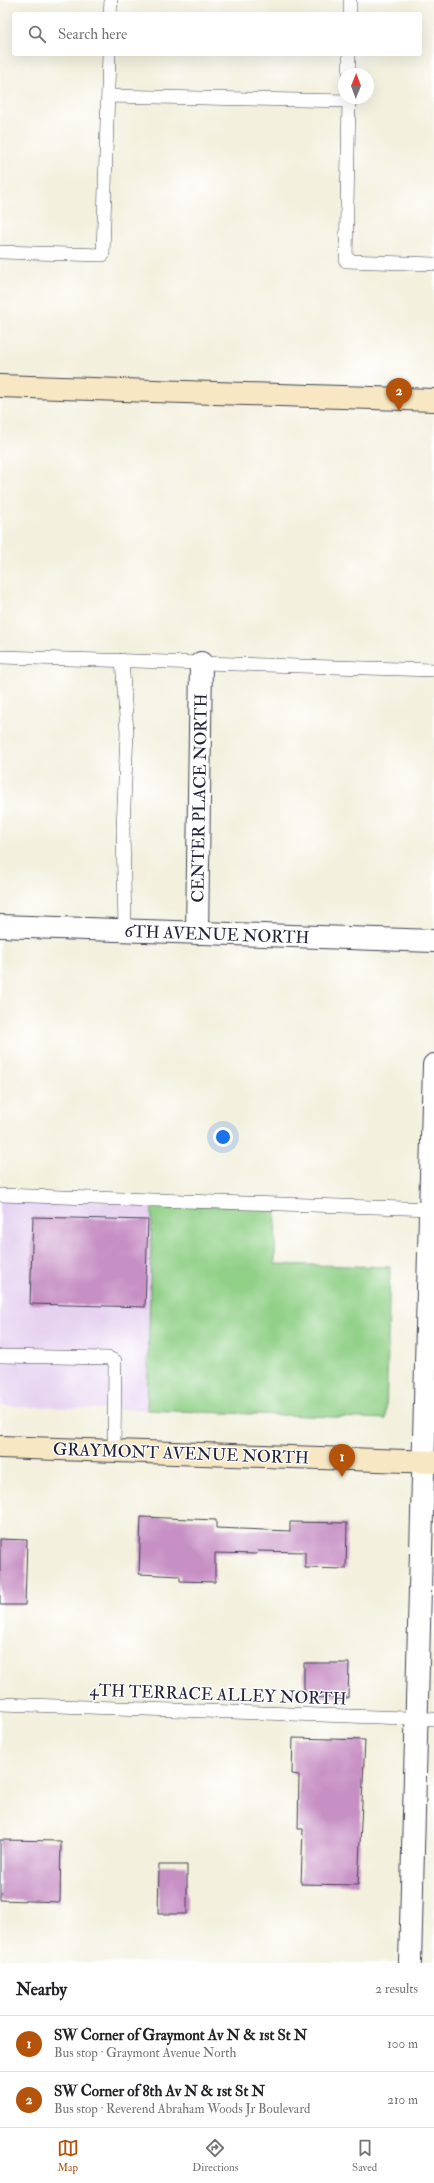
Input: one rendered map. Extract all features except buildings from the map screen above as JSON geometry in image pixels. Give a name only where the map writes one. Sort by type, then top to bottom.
[{"type":"main road","points":[[0,386],[434,400]]},
{"type":"main road","name":"GRAYMONT AVENUE NORTH","points":[[0,1447],[429,1462]]},
{"type":"street","name":"CENTER PLACE NORTH","points":[[197,933],[201,663]]},
{"type":"street","name":"6TH AVENUE NORTH","points":[[0,926],[434,941]]},
{"type":"street","points":[[410,1963],[425,1719],[434,1065]]},
{"type":"lane","points":[[110,12],[111,0]]},
{"type":"lane","points":[[350,0],[350,12]]},
{"type":"lane","points":[[0,252],[103,255],[109,56]]},
{"type":"lane","points":[[349,56],[349,68]]},
{"type":"lane","points":[[108,96],[338,99]]},
{"type":"lane","points":[[349,104],[346,261],[434,264]]},
{"type":"lane","points":[[0,656],[434,670]]},
{"type":"lane","points":[[122,660],[127,732],[123,829],[125,930]]},
{"type":"lane","points":[[0,1195],[432,1209]]},
{"type":"lane","points":[[0,1356],[109,1358],[115,1361],[114,1451]]},
{"type":"lane","name":"4TH TERRACE ALLEY NORTH","points":[[0,1704],[425,1719]]},
{"type":"shaded area","points":[[0,1198],[152,1203],[147,1410],[0,1406]]},
{"type":"green space","points":[[152,1203],[276,1208],[275,1264],[390,1267],[386,1419],[147,1410]]},
{"type":"place","name":"SW Corner of 8th Av N & 1st St N","points":[[399,411]]},
{"type":"place","name":"SW Corner of Graymont Av N & 1st St N","points":[[342,1477]]}]
